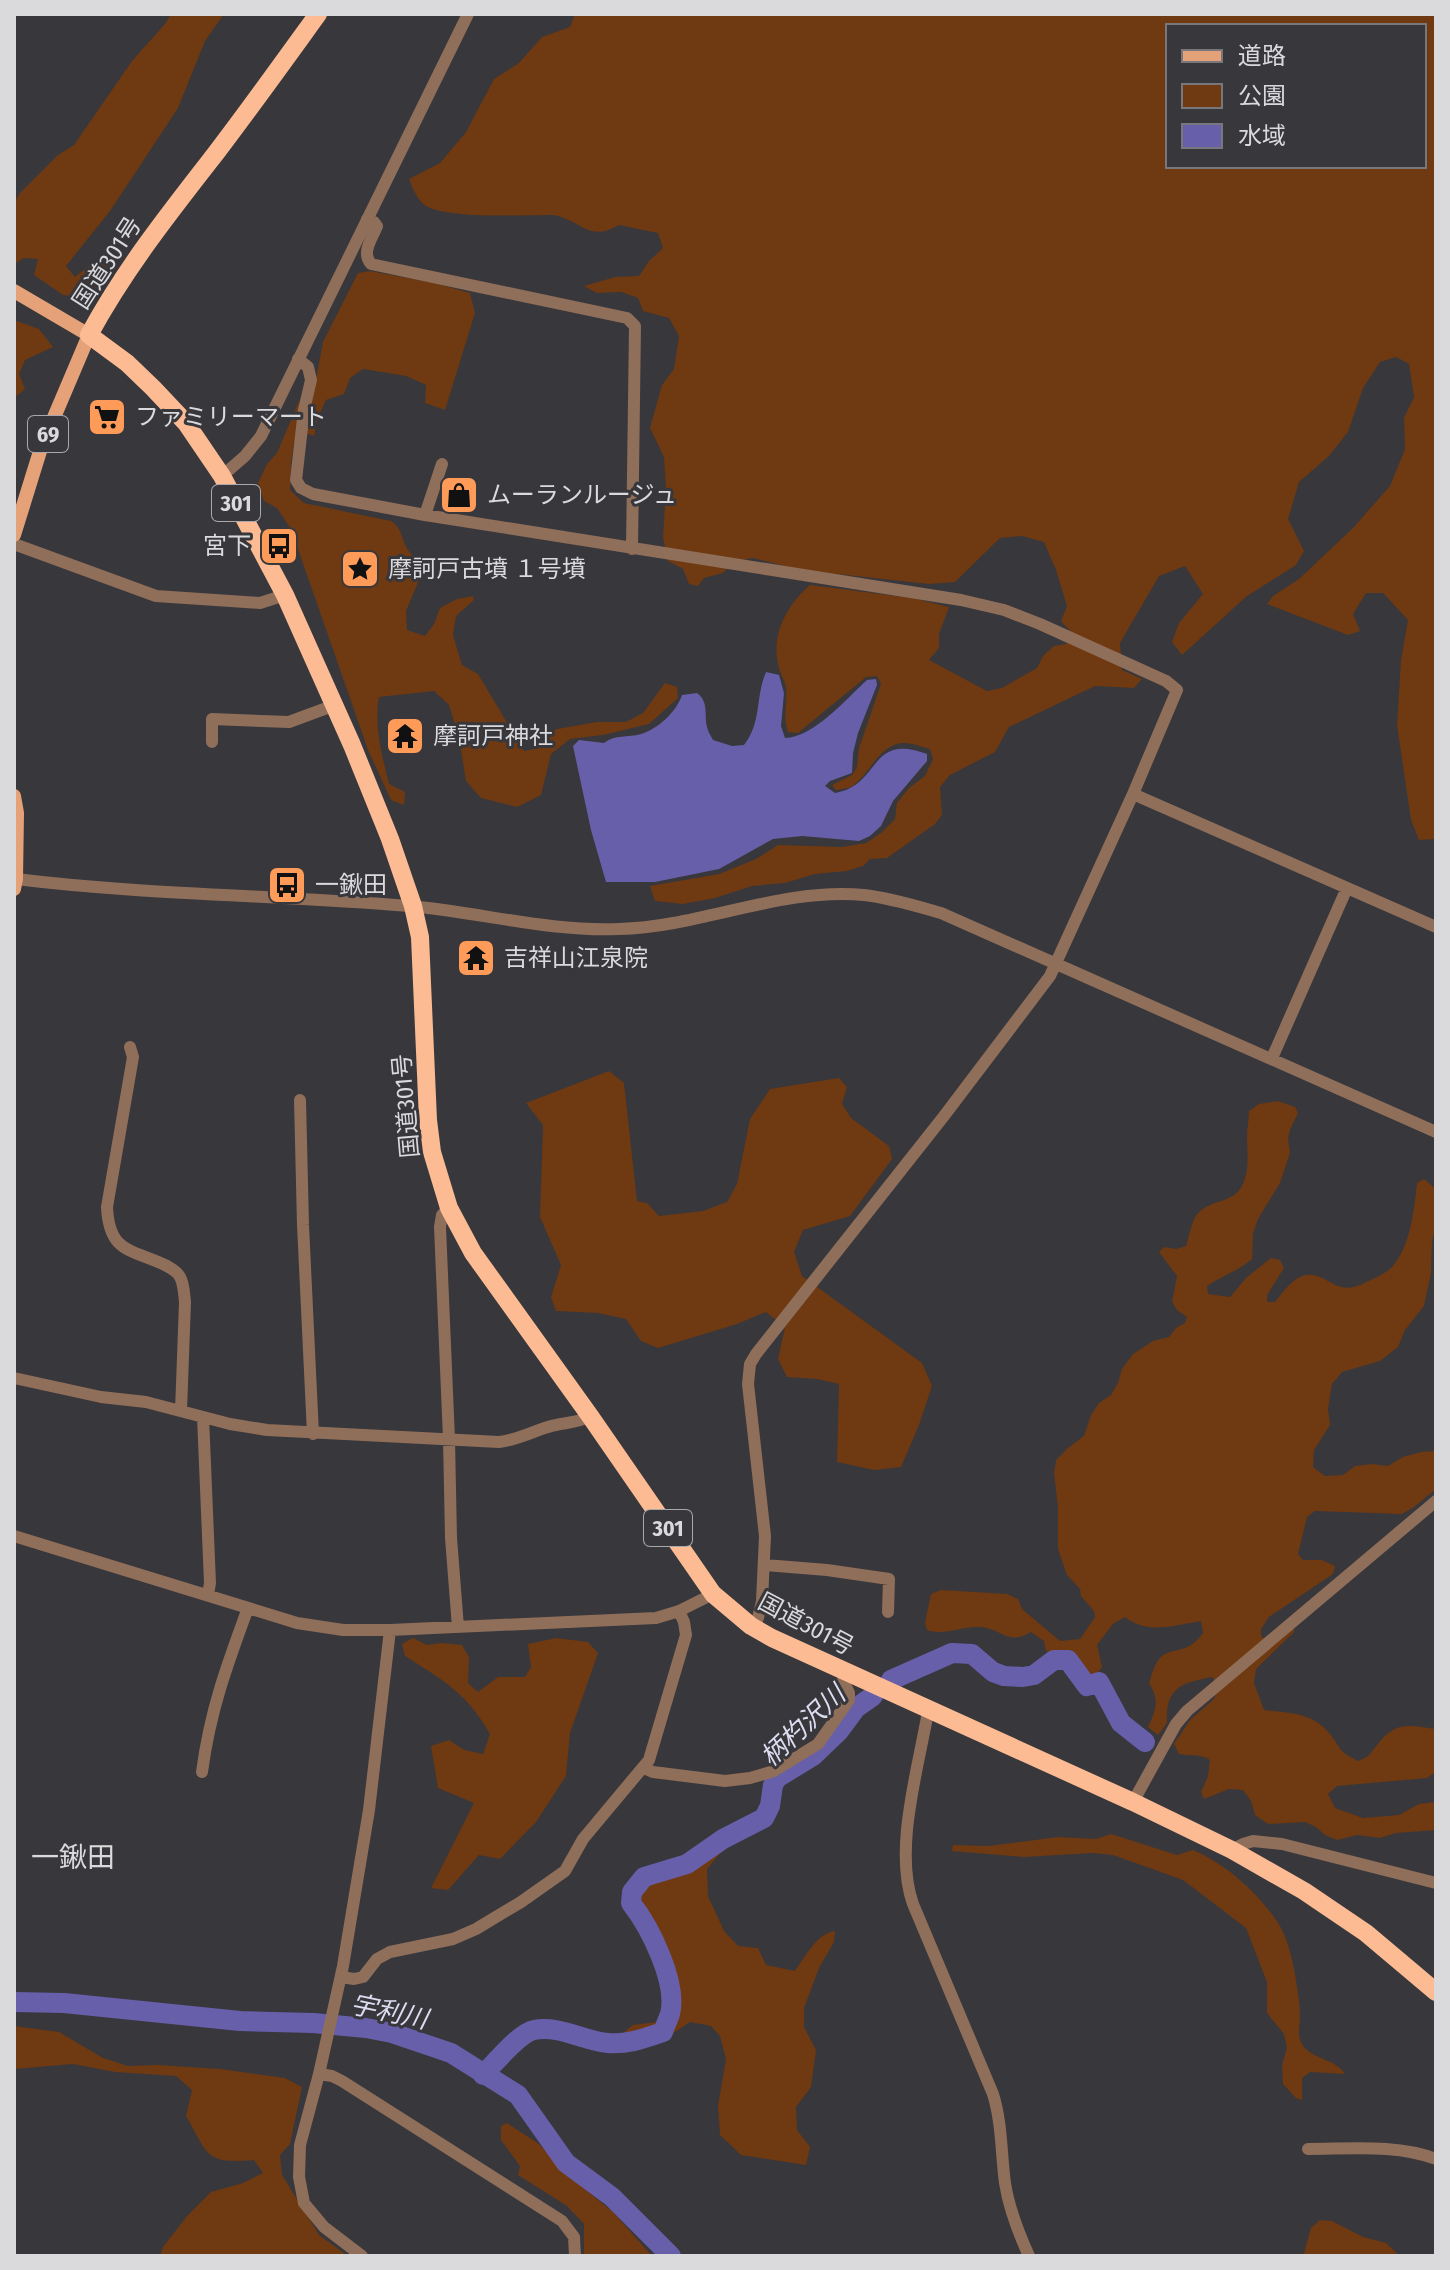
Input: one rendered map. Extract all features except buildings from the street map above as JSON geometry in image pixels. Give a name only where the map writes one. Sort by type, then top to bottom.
[{"type":"highway","name":"国道301号","points":[[318,14],[146,244],[89,335],[127,363],[186,423],[222,476],[285,595],[335,705],[390,839],[413,906],[420,937],[430,1136],[438,1178],[449,1208],[473,1253],[713,1594],[751,1626],[847,1674],[1133,1802],[1232,1850],[1304,1891],[1366,1933],[1436,1992]]},
{"type":"main road","points":[[16,292],[89,335]]},
{"type":"main road","name":"69","points":[[14,535],[41,448],[89,335]]},
{"type":"main road","points":[[14,796],[17,813],[15,884]]},
{"type":"street","points":[[222,476],[245,456],[261,436],[468,14]]},
{"type":"street","points":[[367,219],[377,226],[366,253],[371,264],[627,318],[635,326],[632,549]]},
{"type":"street","points":[[298,359],[308,367],[311,380],[304,410],[296,480],[301,488],[313,494],[632,549],[912,591],[1004,610],[1166,681],[1177,690],[1050,976],[750,1364],[748,1384],[765,1536],[760,1611],[751,1626]]},
{"type":"street","points":[[425,515],[442,464]]},
{"type":"street","points":[[14,544],[156,596],[260,603],[285,595]]},
{"type":"street","points":[[212,742],[212,719],[289,722],[335,705]]},
{"type":"street","points":[[1133,794],[1436,927]]},
{"type":"street","points":[[15,884],[301,897],[413,906],[563,928],[619,929],[672,925],[801,897],[865,895],[941,913],[1436,1132]]},
{"type":"street","points":[[1272,1058],[1347,888]]},
{"type":"street","points":[[130,1047],[133,1057],[107,1207],[108,1222],[111,1236],[121,1245],[179,1274],[185,1302],[181,1411]]},
{"type":"street","points":[[300,1100],[313,1434]]},
{"type":"street","points":[[449,1208],[442,1215],[440,1227],[451,1538],[458,1627]]},
{"type":"street","points":[[14,1378],[101,1397],[146,1402],[267,1430],[313,1434],[499,1442],[514,1440],[548,1426],[580,1422],[590,1416]]},
{"type":"street","points":[[203,1417],[208,1595]]},
{"type":"street","points":[[1133,1802],[1176,1724],[1187,1711],[1436,1501]]},
{"type":"street","points":[[14,1536],[297,1623],[343,1630],[656,1618],[679,1611],[713,1594]]},
{"type":"street","points":[[765,1565],[889,1579],[888,1612]]},
{"type":"street","points":[[202,1772],[207,1735],[220,1684],[248,1608]]},
{"type":"street","points":[[341,1977],[363,1977],[377,1959],[390,1952],[453,1939],[476,1929],[565,1871],[583,1839],[649,1760],[686,1635],[679,1611]]},
{"type":"street","points":[[362,2256],[324,2227],[304,2203],[299,2177],[300,2145],[341,1977],[369,1810],[390,1630]]},
{"type":"street","points":[[644,1768],[666,1774],[725,1781],[774,1771],[818,1744],[849,1700],[843,1680],[847,1674]]},
{"type":"street","points":[[930,1711],[909,1817],[904,1852],[905,1875],[913,1904],[993,2094],[999,2117],[1010,2209],[1029,2256]]},
{"type":"street","points":[[1232,1850],[1253,1841],[1282,1844],[1436,1883]]},
{"type":"street","points":[[320,2072],[342,2081],[562,2221],[574,2237],[575,2256]]},
{"type":"street","points":[[1308,2149],[1397,2150],[1436,2159]]},
{"type":"green space","points":[[171,14],[224,14],[205,41],[178,108],[110,211],[66,266],[75,277],[109,250],[114,259],[97,291],[88,298],[63,295],[34,275],[38,259],[24,258],[14,264],[14,204],[19,194],[58,155],[74,145],[132,61]]},
{"type":"green space","points":[[575,14],[1436,14],[1436,839],[1419,840],[1411,820],[1397,725],[1401,660],[1408,620],[1383,593],[1366,593],[1353,614],[1360,631],[1348,635],[1267,604],[1273,596],[1299,579],[1353,528],[1390,486],[1405,449],[1404,418],[1414,397],[1409,364],[1396,357],[1380,362],[1363,388],[1348,432],[1329,456],[1299,482],[1288,519],[1304,551],[1296,565],[1247,596],[1182,655],[1172,642],[1179,623],[1203,594],[1185,566],[1159,576],[1120,643],[1122,670],[1142,679],[1134,688],[1095,686],[1009,727],[995,752],[950,775],[940,787],[942,815],[935,824],[887,858],[870,859],[863,866],[847,871],[752,886],[683,904],[655,901],[650,886],[719,874],[756,859],[778,845],[842,847],[866,843],[895,819],[897,803],[909,788],[925,776],[933,759],[930,749],[904,743],[887,749],[849,788],[836,790],[832,785],[852,775],[857,767],[859,748],[881,684],[877,676],[866,677],[798,733],[788,732],[785,721],[786,688],[778,664],[777,641],[788,610],[810,585],[912,598],[949,607],[939,634],[939,648],[929,660],[987,691],[1002,688],[1037,668],[1043,656],[1054,646],[1066,644],[1072,633],[1061,621],[1067,606],[1044,542],[1022,536],[1000,538],[955,582],[929,584],[801,570],[753,558],[734,561],[723,573],[704,578],[698,586],[689,584],[683,569],[668,561],[663,537],[664,457],[650,428],[662,385],[674,369],[679,336],[669,318],[643,311],[638,298],[621,292],[597,293],[584,286],[615,277],[639,276],[663,248],[658,233],[619,225],[600,232],[592,231],[553,215],[487,215],[437,210],[420,201],[409,179],[440,163],[466,132],[494,79],[519,63],[542,37],[570,27]]},
{"type":"green space","points":[[370,271],[470,293],[475,313],[445,410],[425,403],[426,385],[406,376],[363,369],[350,378],[344,394],[326,400],[314,436],[308,434],[294,442],[290,490],[304,503],[391,521],[398,527],[422,573],[406,611],[407,630],[425,636],[440,608],[457,599],[473,596],[474,600],[456,616],[453,635],[462,665],[478,674],[524,751],[534,749],[542,737],[557,729],[597,722],[626,722],[643,713],[665,683],[677,687],[678,698],[649,724],[570,739],[551,754],[541,795],[517,807],[481,798],[466,781],[459,738],[449,705],[434,691],[379,697],[378,730],[389,784],[405,792],[404,805],[391,800],[368,750],[291,529],[277,508],[264,501],[258,483],[267,464],[277,453],[299,401],[314,390],[323,342],[358,273]]},
{"type":"green space","points":[[14,320],[39,329],[53,347],[25,360],[19,374],[25,389],[14,398]]},
{"type":"green space","points":[[609,1071],[624,1083],[637,1201],[647,1203],[659,1216],[703,1211],[727,1202],[737,1184],[750,1119],[770,1089],[839,1078],[847,1087],[842,1104],[851,1118],[889,1146],[892,1159],[850,1216],[803,1230],[794,1252],[802,1276],[922,1363],[932,1386],[901,1467],[874,1470],[837,1462],[839,1384],[787,1377],[778,1359],[785,1327],[766,1312],[658,1348],[641,1341],[626,1319],[598,1313],[556,1311],[551,1297],[561,1265],[540,1217],[543,1125],[526,1103]]},
{"type":"green space","points":[[1278,1101],[1295,1107],[1298,1113],[1290,1130],[1290,1153],[1280,1183],[1258,1219],[1253,1233],[1252,1259],[1207,1286],[1208,1294],[1230,1297],[1246,1278],[1271,1258],[1280,1260],[1284,1268],[1267,1295],[1267,1302],[1275,1302],[1293,1281],[1307,1275],[1345,1288],[1363,1283],[1388,1271],[1404,1248],[1411,1226],[1417,1183],[1424,1179],[1436,1189],[1436,1225],[1424,1306],[1405,1330],[1398,1347],[1380,1361],[1342,1372],[1332,1384],[1328,1409],[1330,1425],[1314,1450],[1313,1467],[1325,1476],[1343,1475],[1355,1466],[1388,1466],[1403,1457],[1436,1451],[1436,1489],[1402,1514],[1315,1511],[1307,1517],[1298,1554],[1303,1560],[1322,1560],[1335,1566],[1333,1574],[1269,1617],[1261,1629],[1261,1636],[1270,1644],[1294,1625],[1294,1632],[1256,1669],[1254,1683],[1264,1710],[1300,1715],[1316,1721],[1343,1752],[1358,1761],[1369,1755],[1396,1728],[1436,1729],[1436,1772],[1427,1778],[1337,1786],[1328,1794],[1335,1808],[1363,1818],[1399,1815],[1419,1804],[1436,1802],[1436,1830],[1396,1833],[1380,1838],[1357,1835],[1337,1840],[1305,1822],[1268,1824],[1255,1815],[1251,1801],[1243,1790],[1229,1789],[1204,1799],[1201,1792],[1208,1776],[1210,1760],[1179,1754],[1174,1744],[1190,1720],[1213,1700],[1221,1687],[1212,1677],[1184,1685],[1172,1695],[1167,1723],[1158,1735],[1148,1727],[1156,1705],[1149,1683],[1156,1664],[1169,1652],[1185,1648],[1197,1640],[1203,1633],[1201,1621],[1152,1627],[1134,1623],[1125,1617],[1113,1624],[1097,1645],[1102,1667],[1096,1675],[1084,1672],[1076,1660],[1046,1651],[1044,1641],[1031,1632],[1015,1638],[977,1627],[933,1632],[927,1630],[925,1622],[931,1594],[941,1590],[1007,1594],[1018,1599],[1022,1609],[1060,1641],[1080,1639],[1095,1617],[1094,1611],[1081,1596],[1080,1589],[1067,1575],[1058,1549],[1056,1460],[1084,1436],[1091,1415],[1099,1403],[1111,1395],[1122,1369],[1133,1354],[1153,1341],[1169,1337],[1185,1323],[1187,1317],[1172,1302],[1177,1276],[1159,1252],[1164,1247],[1176,1249],[1186,1246],[1196,1216],[1238,1192],[1245,1180],[1247,1167],[1249,1111],[1259,1104]]},
{"type":"green space","points":[[413,1638],[427,1645],[462,1645],[469,1657],[468,1683],[478,1692],[498,1677],[525,1677],[531,1667],[528,1644],[556,1638],[588,1642],[598,1653],[570,1733],[566,1776],[536,1822],[500,1859],[479,1855],[448,1890],[431,1888],[474,1803],[438,1788],[431,1746],[449,1740],[464,1750],[483,1754],[490,1734],[463,1697],[405,1656],[402,1644]]},
{"type":"green space","points":[[1111,1834],[1177,1855],[1193,1850],[1229,1871],[1250,1889],[1277,1921],[1287,1942],[1298,1994],[1301,2042],[1310,2052],[1345,2074],[1310,2072],[1302,2078],[1302,2100],[1283,2084],[1282,2065],[1287,2048],[1284,2034],[1267,2013],[1267,1982],[1246,1928],[1183,1880],[1113,1855],[1092,1853],[1024,1857],[952,1851],[953,1845],[988,1846],[1058,1837],[1096,1839]]},
{"type":"green space","points":[[712,1850],[722,1851],[707,1869],[708,1896],[724,1931],[738,1946],[758,1948],[766,1965],[795,1971],[817,1941],[835,1931],[834,1942],[819,1968],[804,2008],[804,2027],[816,2050],[811,2087],[796,2107],[797,2130],[810,2147],[806,2165],[741,2155],[720,2135],[718,2106],[726,2059],[720,2036],[711,2026],[690,2022],[672,2034],[645,2045],[619,2036],[633,2025],[657,2022],[668,2011],[667,1972],[638,1896],[661,1874],[688,1867]]},
{"type":"green space","points":[[14,2026],[59,2032],[103,2058],[128,2066],[220,2069],[285,2078],[302,2087],[290,2144],[280,2155],[282,2175],[319,2235],[348,2256],[160,2256],[163,2247],[187,2216],[211,2192],[243,2183],[263,2173],[254,2160],[217,2158],[205,2149],[186,2116],[192,2090],[176,2076],[115,2072],[73,2064],[14,2069]]},
{"type":"green space","points":[[507,2123],[539,2144],[571,2178],[613,2212],[652,2256],[584,2256],[584,2224],[567,2206],[518,2175],[520,2166],[501,2140],[501,2126]]},
{"type":"green space","points":[[1320,2220],[1332,2221],[1363,2237],[1386,2243],[1400,2256],[1303,2256],[1311,2228]]},
{"type":"water","points":[[766,672],[779,675],[784,693],[781,726],[785,738],[796,736],[818,724],[867,680],[876,679],[877,685],[858,733],[852,773],[825,786],[835,793],[850,788],[884,755],[894,750],[908,749],[927,754],[927,761],[893,801],[881,826],[859,841],[802,836],[773,839],[719,869],[655,882],[606,882],[573,746],[579,740],[604,743],[613,738],[647,732],[671,713],[682,695],[697,693],[705,704],[707,727],[713,740],[732,746],[744,745],[756,719]]},
{"type":"waterway","name":"柄杓沢川","points":[[891,1680],[952,1653],[972,1654],[993,1672],[1004,1676],[1034,1675],[1054,1660],[1068,1660],[1087,1686],[1099,1682],[1121,1723],[1145,1742]]},
{"type":"waterway","name":"柄杓沢川","points":[[483,2075],[514,2042],[534,2030],[562,2031],[599,2042],[615,2043],[663,2032],[670,2014],[670,1987],[654,1940],[631,1903],[632,1892],[644,1877],[687,1864],[723,1839],[764,1818],[777,1778],[813,1756],[839,1731],[856,1708],[873,1696]]},
{"type":"waterway","name":"宇利川","points":[[14,2002],[64,2003],[240,2021],[366,2028],[392,2033],[451,2053],[518,2095],[566,2163],[612,2197],[671,2256]]},
{"type":"place","name":"ファミリーマート","points":[[107,417]]},
{"type":"place","name":"ムーランルージュ","points":[[459,495]]},
{"type":"place","name":"宮下","points":[[279,546]]},
{"type":"place","name":"摩訶戸古墳 １号墳","points":[[360,569]]},
{"type":"place","name":"摩訶戸神社","points":[[405,736]]},
{"type":"place","name":"一鍬田","points":[[287,885]]},
{"type":"place","name":"吉祥山江泉院","points":[[476,958]]},
{"type":"district","name":"一鍬田","points":[[73,1857]]}]
